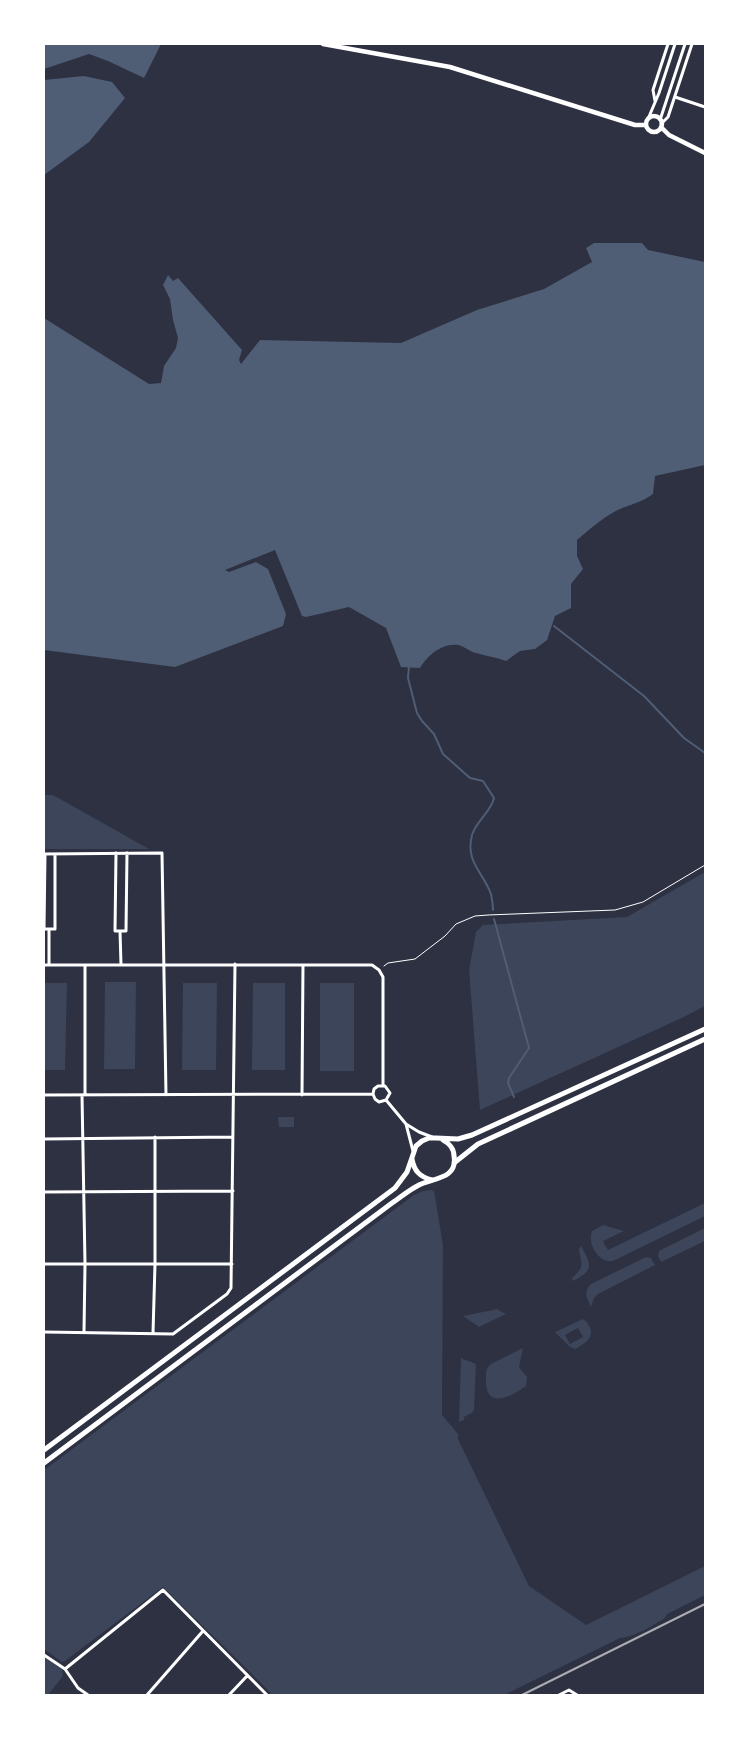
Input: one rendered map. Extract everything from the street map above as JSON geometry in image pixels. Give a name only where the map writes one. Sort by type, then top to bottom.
[{"type":"main road","points":[[44,1450],[395,1188],[407,1172],[416,1146],[422,1141],[429,1138],[458,1139],[478,1132],[705,1029]]},
{"type":"main road","points":[[454,1163],[478,1144],[705,1039]]},
{"type":"main road","points":[[44,1462],[392,1203],[421,1184],[449,1174],[454,1163],[452,1148],[447,1142],[438,1138]]},
{"type":"main road","points":[[413,1155],[413,1165],[420,1176],[432,1180]]},
{"type":"street","points":[[323,44],[349,46],[450,67],[635,124],[646,125],[652,132],[657,131],[661,124],[685,44]]},
{"type":"street","points":[[655,102],[652,90],[668,44]]},
{"type":"street","points":[[646,125],[675,44]]},
{"type":"street","points":[[661,124],[668,117],[692,44]]},
{"type":"street","points":[[675,97],[705,107]]},
{"type":"street","points":[[648,119],[656,117],[669,136],[705,153]]},
{"type":"street","points":[[116,853],[115,931],[126,931],[127,853]]},
{"type":"street","points":[[55,854],[55,929],[44,929],[44,854],[162,853],[166,1095]]},
{"type":"street","points":[[49,929],[49,965]]},
{"type":"street","points":[[120,931],[122,965]]},
{"type":"street","points":[[44,1332],[173,1334],[227,1294],[232,1288],[235,964]]},
{"type":"street","points":[[44,965],[372,965],[382,973],[384,982],[383,1085]]},
{"type":"street","points":[[84,1332],[85,965]]},
{"type":"street","points":[[302,965],[302,1095]]},
{"type":"street","points":[[372,1094],[375,1087],[383,1085]]},
{"type":"street","points":[[372,1094],[377,1101],[382,1102],[386,1100],[389,1096],[389,1090],[383,1085]]},
{"type":"street","points":[[44,1095],[372,1094]]},
{"type":"street","points":[[386,1100],[406,1124],[419,1132],[438,1138]]},
{"type":"street","points":[[406,1124],[413,1155]]},
{"type":"street","points":[[153,1333],[156,1264],[155,1137]]},
{"type":"street","points":[[44,1139],[232,1137]]},
{"type":"street","points":[[44,1192],[233,1191]]},
{"type":"street","points":[[44,1264],[232,1264]]},
{"type":"street","points":[[65,1669],[163,1590],[267,1695]]},
{"type":"street","points":[[147,1695],[203,1631]]},
{"type":"street","points":[[44,1655],[65,1669],[78,1688],[88,1695]]},
{"type":"street","points":[[229,1695],[247,1676]]},
{"type":"street","points":[[559,1695],[570,1690],[577,1695]]},
{"type":"path","points":[[379,970],[388,963],[416,960],[445,936],[456,924],[475,916],[615,910],[643,902],[705,865]]},
{"type":"shaded area","points":[[44,44],[161,44],[144,78],[89,54],[44,69]]},
{"type":"shaded area","points":[[84,76],[112,82],[125,98],[89,142],[44,175],[44,80]]},
{"type":"shaded area","points":[[594,243],[642,243],[648,250],[705,262],[705,465],[655,476],[653,494],[644,500],[609,515],[577,540],[577,556],[583,569],[571,584],[571,608],[555,616],[547,640],[535,649],[520,651],[506,661],[474,652],[458,645],[452,645],[436,651],[420,668],[401,667],[386,628],[349,607],[306,617],[302,616],[275,550],[225,570],[229,572],[256,562],[268,569],[286,614],[283,626],[175,667],[44,650],[44,318],[149,384],[161,383],[164,366],[176,348],[178,338],[170,299],[163,285],[168,275],[173,281],[178,278],[242,350],[239,360],[241,364],[260,340],[401,343],[477,310],[544,289],[592,262],[586,248]]},
{"type":"shaded area","points":[[44,795],[53,795],[149,849],[44,849]]},
{"type":"shaded area","points":[[705,872],[705,1006],[480,1110],[469,970],[476,932],[483,925],[627,917]]},
{"type":"shaded area","points":[[105,982],[136,982],[135,1069],[104,1069]]},
{"type":"shaded area","points":[[44,983],[67,983],[65,1070],[44,1070]]},
{"type":"shaded area","points":[[183,983],[217,983],[216,1070],[182,1070]]},
{"type":"shaded area","points":[[253,983],[285,983],[285,1070],[252,1070]]},
{"type":"shaded area","points":[[320,983],[354,983],[354,1071],[320,1071]]},
{"type":"shaded area","points":[[278,1117],[294,1117],[294,1127],[279,1127]]},
{"type":"shaded area","points":[[431,1190],[434,1191],[443,1245],[442,1415],[458,1434],[458,1439],[529,1586],[586,1625],[705,1566],[705,1595],[667,1614],[665,1618],[643,1631],[632,1636],[620,1638],[504,1695],[272,1695],[163,1587],[65,1661],[62,1662],[44,1649],[44,1470],[414,1195]]},
{"type":"shaded area","points":[[705,1203],[705,1216],[613,1261],[608,1261],[599,1256],[591,1242],[592,1231],[603,1225],[624,1231],[603,1241],[608,1250]]},
{"type":"shaded area","points":[[705,1228],[705,1241],[661,1262],[658,1256],[659,1251]]},
{"type":"shaded area","points":[[581,1246],[589,1266],[585,1273],[573,1281],[572,1278],[582,1265],[579,1249]]},
{"type":"shaded area","points":[[646,1257],[651,1258],[655,1265],[598,1294],[594,1298],[591,1307],[586,1292],[591,1284]]},
{"type":"shaded area","points":[[498,1309],[506,1314],[479,1327],[463,1316]]},
{"type":"shaded area","points":[[583,1319],[588,1323],[591,1332],[588,1340],[575,1349],[569,1346],[555,1332]],"holes":[[[578,1328],[583,1337],[570,1344],[565,1335]]]},
{"type":"shaded area","points":[[523,1348],[519,1367],[527,1377],[526,1386],[506,1397],[494,1398],[486,1388],[488,1367]]},
{"type":"shaded area","points":[[461,1358],[476,1364],[474,1410],[464,1417],[464,1420],[459,1422]]},
{"type":"shaded area","points":[[44,1657],[62,1669],[63,1676],[48,1695],[44,1695]]},
{"type":"waterway","points":[[554,626],[644,696],[684,738],[705,753]]},
{"type":"waterway","points":[[409,666],[408,678],[417,713],[434,734],[443,754],[470,778],[483,781],[494,798],[490,808],[474,830],[470,844],[473,860],[491,894],[493,910]]},
{"type":"waterway","points":[[494,919],[529,1048],[509,1078],[508,1083],[514,1097]]},
{"type":"railway","points":[[522,1695],[705,1604]]}]
